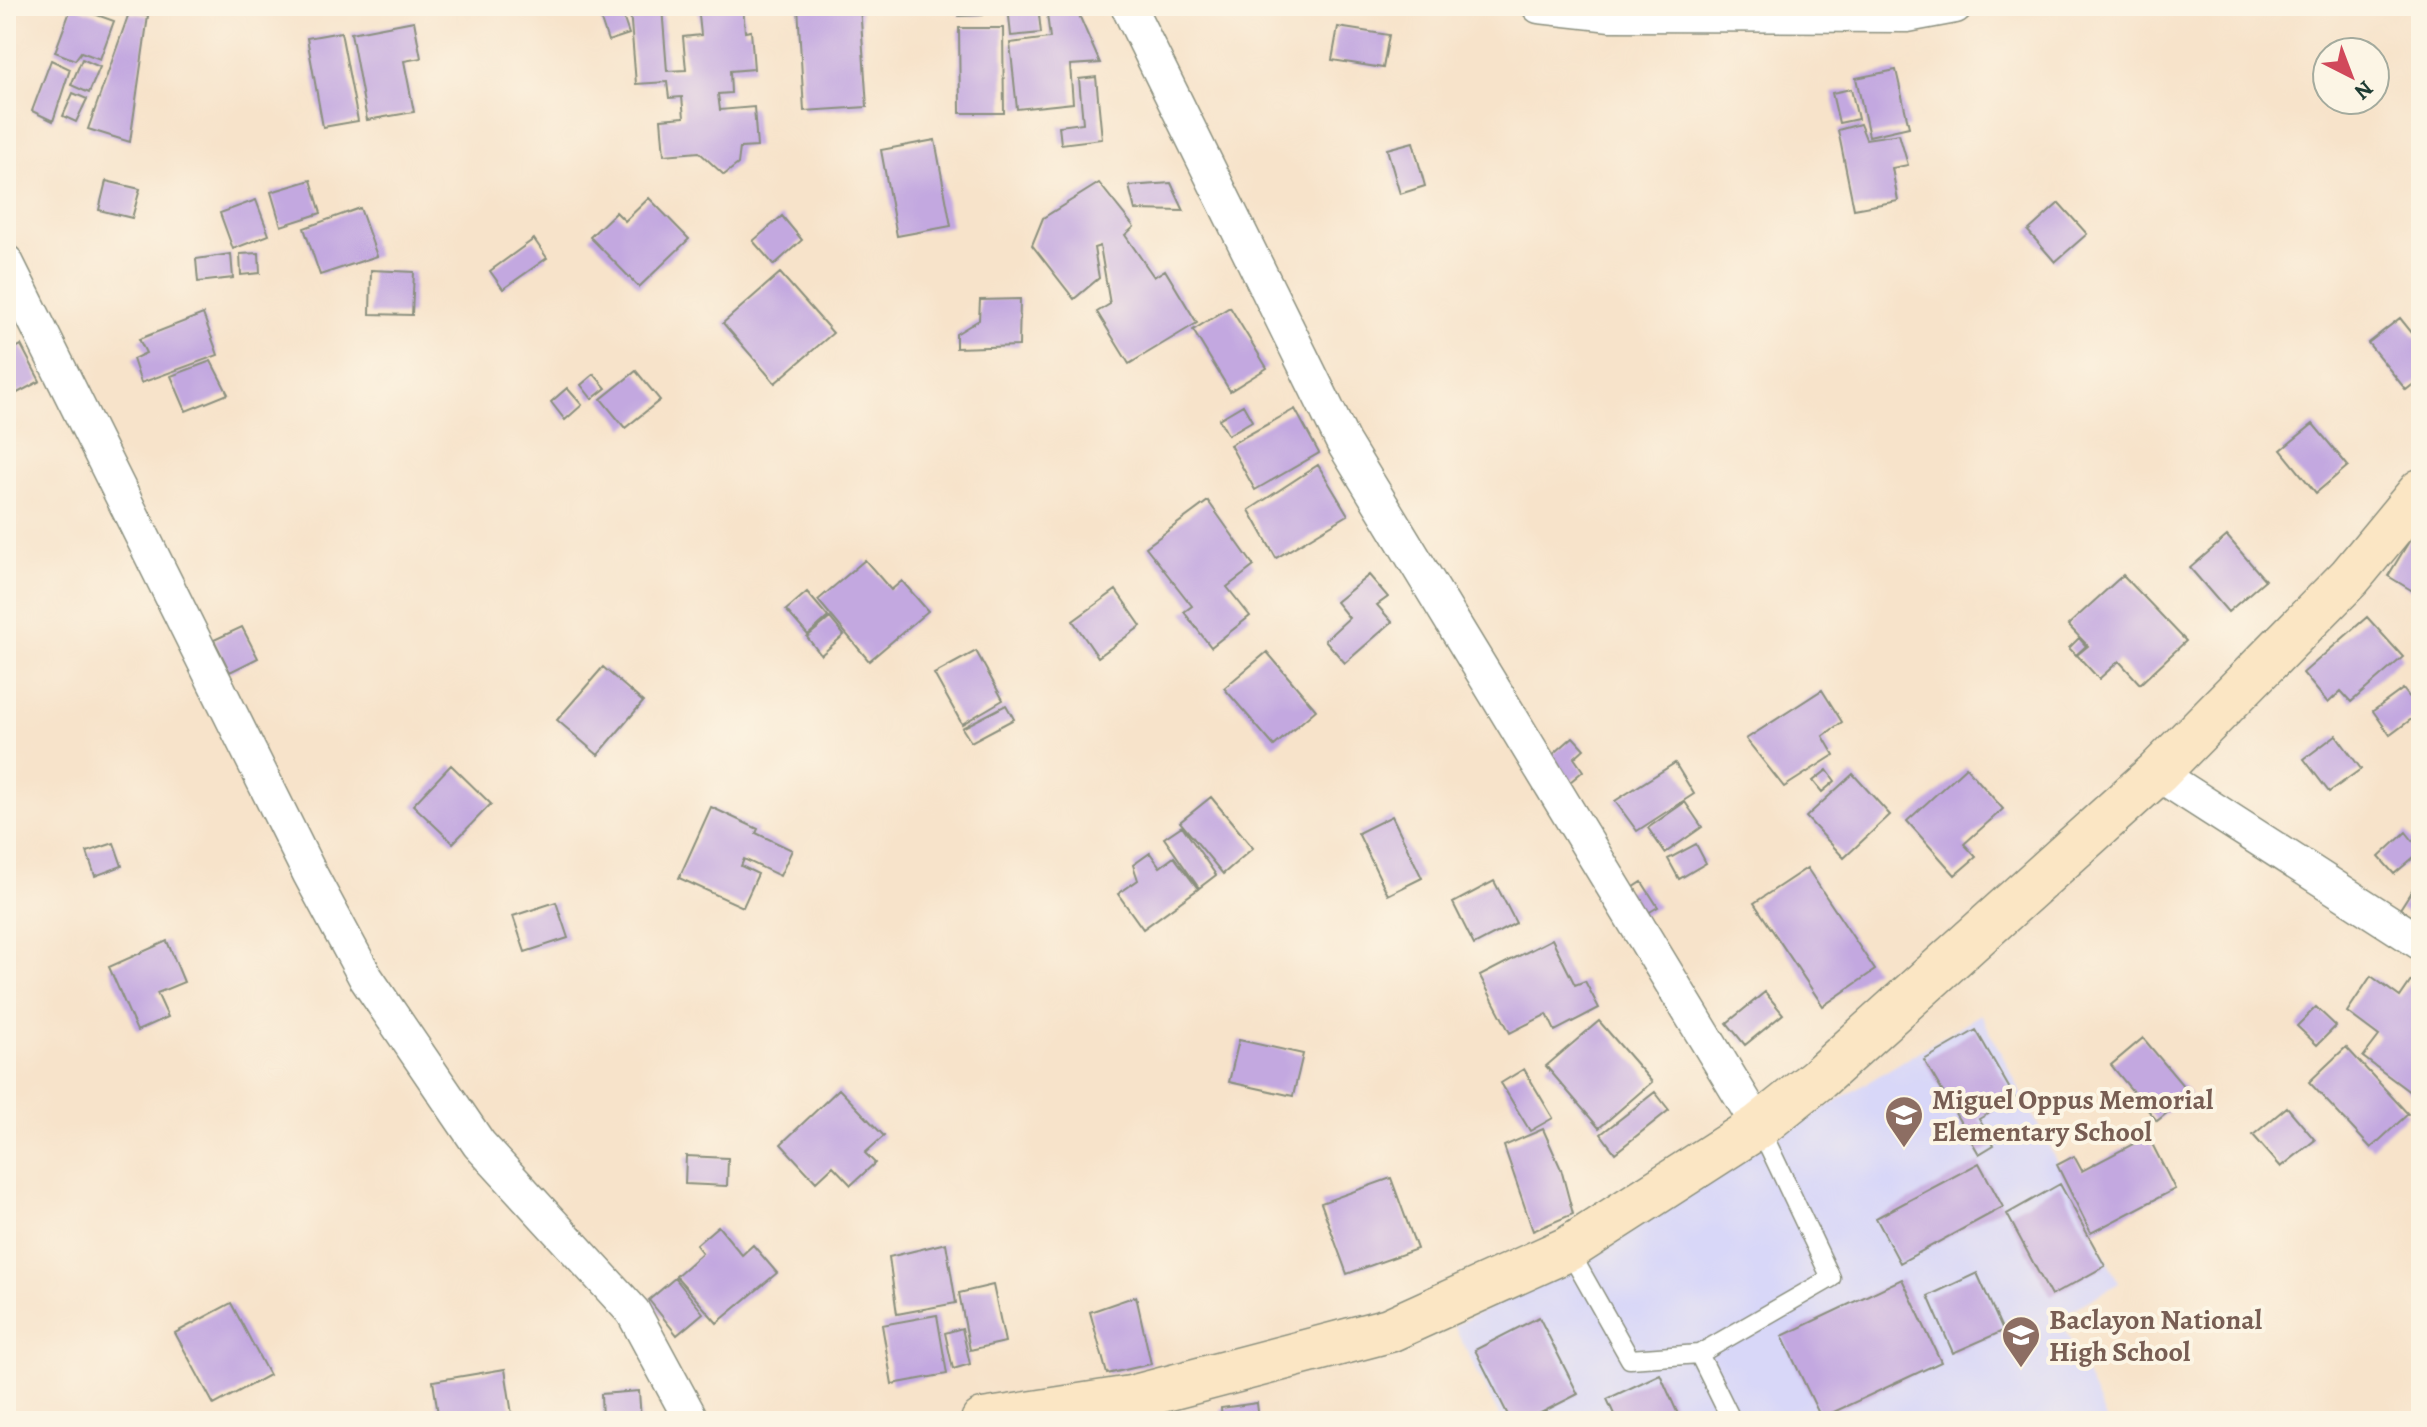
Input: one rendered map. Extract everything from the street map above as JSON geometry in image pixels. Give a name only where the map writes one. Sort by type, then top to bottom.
[{"type":"main road","points":[[983,1421],[1135,1410],[1389,1330],[1568,1249],[1759,1126],[1819,1078],[2157,773],[2350,577],[2421,491]]},
{"type":"street","points":[[1128,6],[1343,442],[1759,1126]]},
{"type":"street","points":[[1539,6],[1611,14],[1907,15],[1955,6]]},
{"type":"street","points":[[6,262],[310,874],[366,978],[479,1144],[633,1312],[692,1421]]},
{"type":"street","points":[[2157,773],[2421,943]]},
{"type":"lane","points":[[1568,1249],[1630,1359],[1699,1354],[1831,1278],[1759,1126]]},
{"type":"lane","points":[[1699,1354],[1732,1421]]},
{"type":"shaded area","name":"Miguel Oppus Memorial Elementary School","points":[[1981,1014],[2119,1283],[2060,1317],[2107,1421],[1502,1421],[1454,1326],[1511,1297]]},
{"type":"building","points":[[72,6],[114,21],[100,59],[81,52],[75,60],[55,52]]},
{"type":"building","points":[[698,6],[743,6],[745,32],[751,31],[754,69],[730,71],[731,93],[718,94],[720,110],[754,107],[757,147],[740,148],[738,164],[724,175],[699,152],[664,155],[661,119],[684,117],[682,97],[669,98],[667,82],[636,84],[630,10],[662,7],[667,71],[686,70],[683,37],[701,35]]},
{"type":"building","points":[[798,6],[860,6],[867,107],[804,111]]},
{"type":"building","points":[[958,6],[983,6],[983,15],[959,16]]},
{"type":"building","points":[[1008,6],[1038,6],[1041,33],[1011,36]]},
{"type":"building","points":[[1046,6],[1076,8],[1100,63],[1070,65],[1073,103],[1017,109],[1010,43],[1050,38]]},
{"type":"building","points":[[620,8],[629,34],[608,41],[599,14]]},
{"type":"building","points":[[129,13],[148,16],[130,142],[88,129]]},
{"type":"building","points":[[414,21],[421,58],[404,61],[414,112],[367,120],[351,33]]},
{"type":"building","points":[[1338,27],[1389,35],[1383,68],[1332,60]]},
{"type":"building","points":[[959,28],[1003,28],[1004,113],[960,113]]},
{"type":"building","points":[[341,32],[358,121],[323,127],[307,38]]},
{"type":"building","points":[[82,59],[100,67],[89,93],[71,85]]},
{"type":"building","points":[[51,60],[70,69],[53,121],[32,111]]},
{"type":"building","points":[[1896,70],[1909,127],[1869,136],[1856,78]]},
{"type":"building","points":[[1096,77],[1102,139],[1061,144],[1059,126],[1083,123],[1079,79]]},
{"type":"building","points":[[1851,89],[1858,119],[1839,123],[1832,93]]},
{"type":"building","points":[[73,93],[87,99],[76,122],[63,116]]},
{"type":"building","points":[[1860,124],[1866,139],[1899,134],[1908,165],[1892,168],[1898,201],[1854,209],[1838,130]]},
{"type":"building","points":[[935,140],[951,226],[897,236],[881,150]]},
{"type":"building","points":[[1413,142],[1425,186],[1400,194],[1387,149]]},
{"type":"building","points":[[311,180],[321,213],[281,226],[271,192]]},
{"type":"building","points":[[106,181],[140,189],[132,218],[99,210]]},
{"type":"building","points":[[1099,183],[1134,227],[1125,235],[1154,277],[1165,270],[1197,323],[1129,364],[1097,312],[1110,304],[1100,246],[1094,248],[1099,278],[1074,299],[1032,245],[1043,218]]},
{"type":"building","points":[[1171,183],[1184,211],[1135,210],[1129,186]]},
{"type":"building","points":[[649,198],[689,239],[639,287],[590,237],[616,212],[625,221]]},
{"type":"building","points":[[256,200],[269,235],[233,249],[220,213]]},
{"type":"building","points":[[2059,203],[2087,234],[2055,262],[2028,231]]},
{"type":"building","points":[[360,208],[377,256],[320,275],[304,228]]},
{"type":"building","points":[[782,216],[802,240],[774,265],[753,241]]},
{"type":"building","points":[[534,239],[547,258],[503,289],[490,271]]},
{"type":"building","points":[[259,253],[260,273],[241,275],[240,254]]},
{"type":"building","points":[[231,254],[233,278],[198,282],[196,259]]},
{"type":"building","points":[[371,270],[414,272],[412,315],[370,314]]},
{"type":"building","points":[[780,273],[833,333],[775,383],[723,323]]},
{"type":"building","points":[[1020,299],[1019,346],[956,348],[956,334],[979,320],[980,300]]},
{"type":"building","points":[[1230,307],[1267,368],[1230,391],[1193,330]]},
{"type":"building","points":[[203,314],[218,355],[141,383],[133,359],[146,353],[139,339]]},
{"type":"building","points":[[2400,318],[2421,344],[2421,378],[2406,390],[2368,343]]},
{"type":"building","points":[[21,345],[40,381],[6,399],[6,353]]},
{"type":"building","points":[[211,361],[228,394],[186,411],[171,376]]},
{"type":"building","points":[[636,371],[660,400],[625,428],[601,399]]},
{"type":"building","points":[[594,374],[606,388],[592,399],[581,385]]},
{"type":"building","points":[[567,388],[582,405],[565,420],[551,402]]},
{"type":"building","points":[[1243,405],[1252,421],[1228,435],[1219,419]]},
{"type":"building","points":[[1295,409],[1319,453],[1255,490],[1230,445]]},
{"type":"building","points":[[2313,424],[2348,466],[2316,493],[2281,450]]},
{"type":"building","points":[[1318,465],[1348,515],[1276,558],[1249,510]]},
{"type":"building","points":[[1208,501],[1254,566],[1227,587],[1250,616],[1211,647],[1184,612],[1192,606],[1146,547]]},
{"type":"building","points":[[2416,530],[2421,533],[2421,596],[2388,576]]},
{"type":"building","points":[[2227,536],[2265,580],[2228,612],[2190,568]]},
{"type":"building","points":[[865,560],[891,590],[902,581],[928,611],[869,661],[818,600]]},
{"type":"building","points":[[1369,575],[1388,597],[1377,605],[1392,622],[1345,663],[1325,640],[1349,618],[1336,602]]},
{"type":"building","points":[[2123,575],[2186,641],[2140,684],[2119,661],[2099,679],[2077,655],[2088,646],[2068,625]]},
{"type":"building","points":[[1116,590],[1141,626],[1098,657],[1073,621]]},
{"type":"building","points":[[807,592],[828,617],[808,635],[786,610]]},
{"type":"building","points":[[2367,617],[2403,657],[2351,702],[2341,691],[2328,703],[2303,673]]},
{"type":"building","points":[[830,618],[844,635],[821,655],[807,637]]},
{"type":"building","points":[[242,627],[258,658],[230,672],[214,640]]},
{"type":"building","points":[[2079,638],[2086,646],[2076,655],[2069,648]]},
{"type":"building","points":[[976,651],[1003,700],[962,724],[934,674]]},
{"type":"building","points":[[1267,652],[1316,710],[1274,746],[1224,688]]},
{"type":"building","points":[[603,667],[643,702],[598,755],[557,720]]},
{"type":"building","points":[[2403,689],[2421,712],[2390,735],[2373,711]]},
{"type":"building","points":[[1822,690],[1842,722],[1823,736],[1834,755],[1784,787],[1746,739]]},
{"type":"building","points":[[1006,705],[1014,719],[971,742],[962,728]]},
{"type":"building","points":[[2336,735],[2361,769],[2329,792],[2304,759]]},
{"type":"building","points":[[1573,737],[1584,749],[1574,758],[1583,771],[1570,782],[1550,757]]},
{"type":"building","points":[[1675,763],[1694,794],[1637,831],[1615,801]]},
{"type":"building","points":[[451,765],[491,804],[453,843],[413,805]]},
{"type":"building","points":[[1966,767],[2003,809],[1964,844],[1976,857],[1955,875],[1907,821]]},
{"type":"building","points":[[1827,770],[1835,781],[1822,792],[1813,781]]},
{"type":"building","points":[[1853,774],[1890,815],[1844,858],[1806,817]]},
{"type":"building","points":[[1211,797],[1253,848],[1223,874],[1180,822]]},
{"type":"building","points":[[1685,802],[1702,827],[1665,853],[1648,828]]},
{"type":"building","points":[[711,807],[758,829],[756,833],[792,850],[780,876],[744,859],[741,866],[758,874],[743,907],[679,878]]},
{"type":"building","points":[[1392,816],[1422,878],[1388,895],[1358,833]]},
{"type":"building","points":[[1182,826],[1216,875],[1199,888],[1164,838]]},
{"type":"building","points":[[2406,832],[2421,851],[2394,874],[2379,857]]},
{"type":"building","points":[[114,843],[122,866],[95,876],[87,852]]},
{"type":"building","points":[[1696,844],[1706,863],[1679,879],[1668,859]]},
{"type":"building","points":[[1150,853],[1160,867],[1174,857],[1198,889],[1143,929],[1118,894],[1138,880],[1133,865]]},
{"type":"building","points":[[1807,868],[1875,970],[1823,1006],[1754,903]]},
{"type":"building","points":[[2421,876],[2421,922],[2400,909]]},
{"type":"building","points":[[1494,881],[1516,923],[1474,945],[1453,903]]},
{"type":"building","points":[[1642,882],[1658,907],[1638,919],[1622,895]]},
{"type":"building","points":[[556,902],[568,938],[525,952],[513,916]]},
{"type":"building","points":[[1552,939],[1575,985],[1585,981],[1599,1008],[1555,1031],[1547,1014],[1510,1033],[1480,976]]},
{"type":"building","points":[[167,941],[184,982],[157,993],[168,1017],[137,1031],[109,967]]},
{"type":"building","points":[[2371,976],[2400,997],[2411,981],[2421,988],[2421,1094],[2418,1098],[2363,1057],[2379,1036],[2347,1012]]},
{"type":"building","points":[[1765,992],[1783,1014],[1745,1045],[1727,1023]]},
{"type":"building","points":[[2316,1007],[2336,1026],[2317,1045],[2297,1026]]},
{"type":"building","points":[[1599,1021],[1652,1082],[1599,1128],[1546,1066]]},
{"type":"building","points":[[1976,1030],[2015,1098],[1979,1119],[1994,1145],[1979,1154],[1924,1060]]},
{"type":"building","points":[[2143,1038],[2190,1094],[2157,1121],[2111,1065]]},
{"type":"building","points":[[1239,1040],[1303,1054],[1293,1096],[1229,1082]]},
{"type":"building","points":[[2346,1047],[2408,1114],[2371,1148],[2309,1082]]},
{"type":"building","points":[[1524,1069],[1553,1118],[1530,1131],[1501,1083]]},
{"type":"building","points":[[839,1089],[884,1136],[865,1153],[875,1163],[851,1185],[833,1166],[816,1182],[781,1144]]},
{"type":"building","points":[[1655,1092],[1669,1110],[1615,1153],[1601,1134]]},
{"type":"building","points":[[2287,1107],[2315,1140],[2281,1167],[2253,1135]]},
{"type":"building","points":[[1543,1129],[1561,1169],[1573,1214],[1533,1231],[1504,1146]]},
{"type":"building","points":[[2148,1136],[2175,1189],[2091,1233],[2057,1165],[2074,1156],[2082,1171]]},
{"type":"building","points":[[686,1156],[728,1158],[727,1186],[685,1184]]},
{"type":"building","points":[[1979,1163],[2003,1207],[1900,1263],[1876,1218]]},
{"type":"building","points":[[1391,1178],[1417,1249],[1347,1274],[1321,1203]]},
{"type":"building","points":[[2060,1184],[2105,1266],[2051,1296],[2007,1214]]},
{"type":"building","points":[[718,1226],[742,1255],[753,1245],[777,1273],[717,1323],[676,1276],[702,1253],[696,1245]]},
{"type":"building","points":[[946,1243],[956,1303],[897,1314],[889,1257]]},
{"type":"building","points":[[1977,1273],[2003,1331],[1953,1353],[1928,1296]]},
{"type":"building","points":[[675,1278],[703,1313],[677,1335],[649,1300]]},
{"type":"building","points":[[1902,1279],[1941,1362],[1821,1418],[1782,1336]]},
{"type":"building","points":[[993,1285],[1005,1342],[970,1350],[959,1293]]},
{"type":"building","points":[[1136,1296],[1151,1364],[1107,1374],[1090,1312]]},
{"type":"building","points":[[231,1303],[269,1375],[214,1405],[175,1333]]},
{"type":"building","points":[[937,1315],[947,1374],[892,1384],[882,1325]]},
{"type":"building","points":[[1539,1317],[1578,1394],[1525,1421],[1511,1421],[1475,1350]]},
{"type":"building","points":[[962,1328],[970,1364],[953,1369],[945,1333]]},
{"type":"building","points":[[505,1369],[513,1421],[439,1421],[433,1381]]},
{"type":"building","points":[[1660,1374],[1681,1421],[1617,1421],[1607,1399]]},
{"type":"building","points":[[639,1391],[641,1421],[602,1421],[601,1394]]},
{"type":"building","points":[[1257,1403],[1259,1421],[1222,1421],[1221,1408]]},
{"type":"place","name":"Miguel Oppus Memorial Elementary School","points":[[1904,1149]]},
{"type":"place","name":"Baclayon National High School","points":[[2021,1369]]}]
